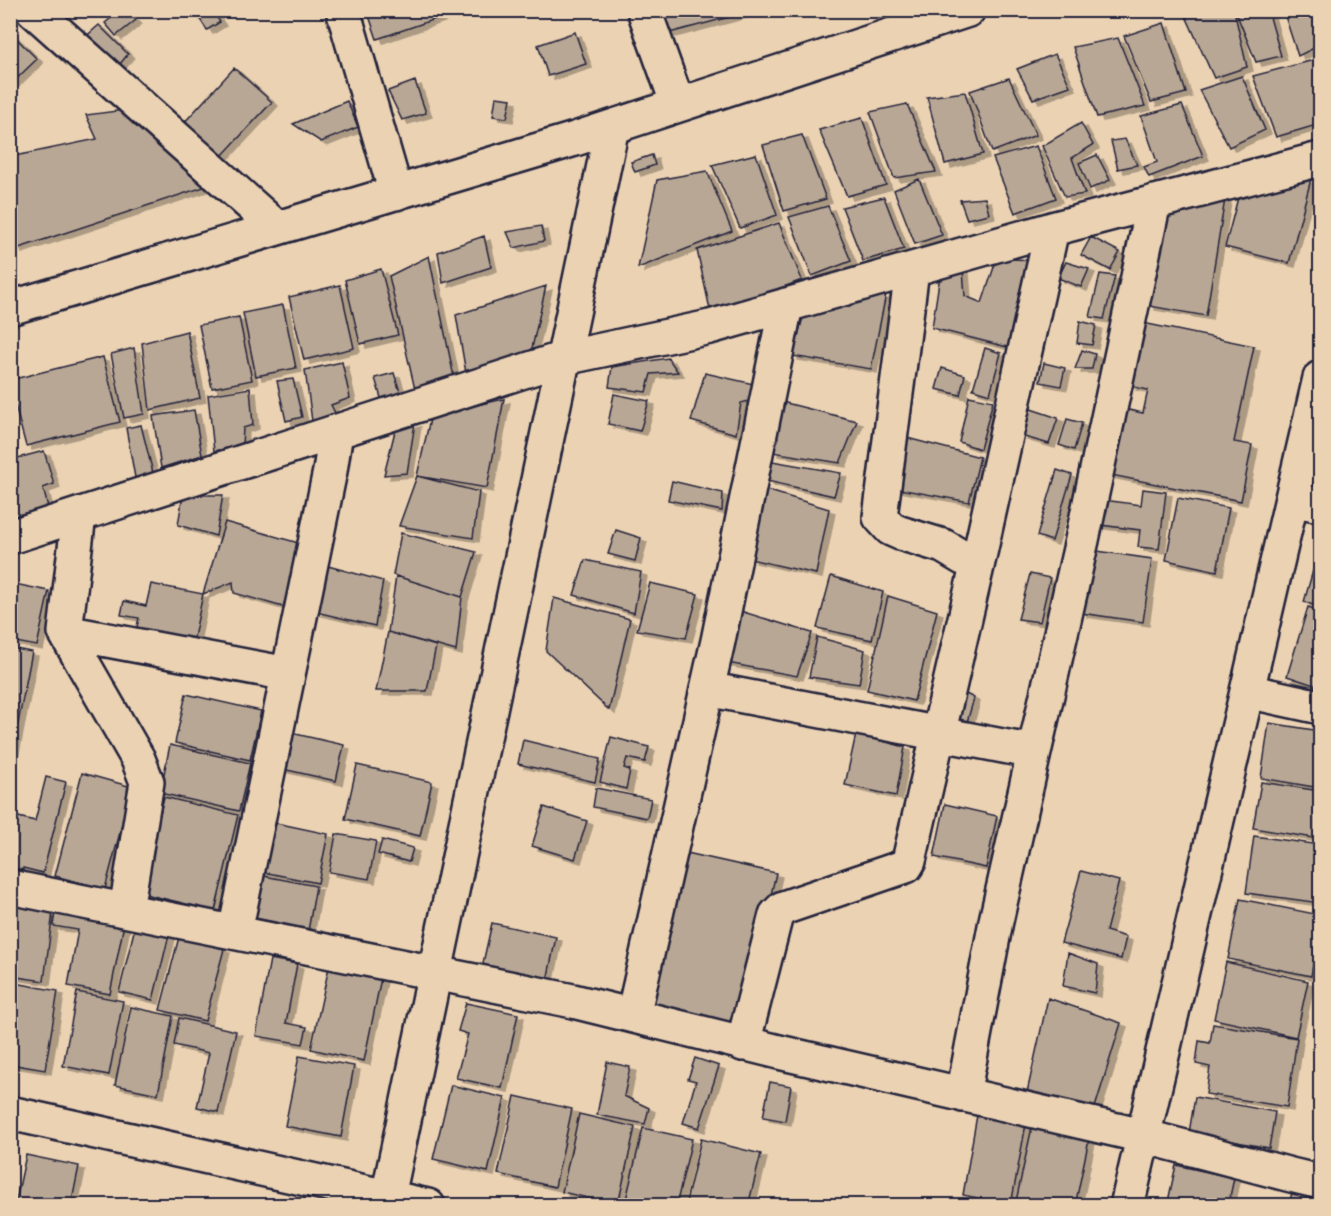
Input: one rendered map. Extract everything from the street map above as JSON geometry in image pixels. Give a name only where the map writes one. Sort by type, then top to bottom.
[{"type":"street","points":[[33,10],[277,228]]},
{"type":"street","points":[[343,10],[396,193]]},
{"type":"street","points":[[644,10],[678,105]]},
{"type":"street","points":[[13,300],[277,228],[612,127],[678,105],[887,22],[964,11]]},
{"type":"street","points":[[386,1201],[612,127]]},
{"type":"street","points":[[10,537],[564,357],[710,327],[1052,229],[1320,159]]},
{"type":"street","points":[[963,1095],[996,921],[1154,202]]},
{"type":"street","points":[[743,1044],[776,915],[783,908],[906,866],[909,861],[1052,229]]},
{"type":"street","points":[[912,270],[880,517],[891,529],[943,546],[963,558],[978,562]]},
{"type":"street","points":[[633,1016],[707,689],[786,305]]},
{"type":"street","points":[[1127,1206],[1247,690],[1306,502],[1320,378]]},
{"type":"street","points":[[235,932],[330,471],[336,432]]},
{"type":"street","points":[[79,515],[65,632],[138,759],[147,782],[126,910]]},
{"type":"street","points":[[65,632],[288,674]]},
{"type":"street","points":[[707,689],[1034,752]]},
{"type":"street","points":[[1247,690],[1320,707]]},
{"type":"street","points":[[10,887],[573,1001],[743,1044],[1143,1136],[1320,1182]]},
{"type":"street","points":[[10,1113],[386,1201],[428,1206]]},
{"type":"building","points":[[121,10],[125,10],[136,20],[116,36],[105,23]]},
{"type":"building","points":[[212,10],[220,22],[207,30],[199,18]]},
{"type":"building","points":[[367,10],[446,10],[447,15],[377,39]]},
{"type":"building","points":[[661,10],[756,10],[658,36]]},
{"type":"building","points":[[1201,10],[1234,10],[1247,67],[1214,78],[1185,14]]},
{"type":"building","points":[[1235,10],[1268,10],[1281,56],[1256,62]]},
{"type":"building","points":[[1283,10],[1320,10],[1320,45],[1298,56]]},
{"type":"building","points":[[1164,23],[1186,93],[1151,102],[1124,36]]},
{"type":"building","points":[[99,25],[128,54],[116,69],[82,40]]},
{"type":"building","points":[[10,32],[37,59],[10,85]]},
{"type":"building","points":[[575,32],[586,64],[548,76],[538,45]]},
{"type":"building","points":[[1118,38],[1145,106],[1097,117],[1073,47]]},
{"type":"building","points":[[1055,54],[1070,86],[1033,99],[1017,69]]},
{"type":"building","points":[[1314,60],[1320,76],[1320,124],[1276,137],[1253,76]]},
{"type":"building","points":[[234,68],[272,102],[220,158],[183,124]]},
{"type":"building","points":[[1242,76],[1265,130],[1229,147],[1199,90]]},
{"type":"building","points":[[1009,78],[1036,135],[992,152],[970,91]]},
{"type":"building","points":[[415,81],[426,113],[402,120],[388,91]]},
{"type":"building","points":[[965,92],[983,154],[945,164],[927,97]]},
{"type":"building","points":[[496,97],[511,99],[507,118],[493,116]]},
{"type":"building","points":[[347,101],[358,127],[321,142],[293,124]]},
{"type":"building","points":[[907,104],[936,172],[894,178],[870,112]]},
{"type":"building","points":[[1182,105],[1203,156],[1149,177],[1144,167],[1157,162],[1141,116]]},
{"type":"building","points":[[132,109],[210,185],[16,249],[10,232],[10,157],[97,139],[86,115]]},
{"type":"building","points":[[862,118],[886,185],[847,196],[819,130]]},
{"type":"building","points":[[1081,123],[1093,145],[1072,158],[1085,194],[1065,197],[1042,146]]},
{"type":"building","points":[[802,135],[826,199],[784,211],[763,145]]},
{"type":"building","points":[[1125,139],[1137,165],[1118,169],[1111,141]]},
{"type":"building","points":[[1036,146],[1056,198],[1015,213],[993,158]]},
{"type":"building","points":[[756,154],[777,215],[740,228],[712,165]]},
{"type":"building","points":[[652,155],[655,165],[635,172],[631,162]]},
{"type":"building","points":[[1097,155],[1110,180],[1090,189],[1079,163]]},
{"type":"building","points":[[707,171],[732,231],[638,268],[657,180]]},
{"type":"building","points":[[919,179],[942,235],[915,244],[894,190]]},
{"type":"building","points":[[1311,179],[1289,263],[1225,247],[1240,190]]},
{"type":"building","points":[[884,197],[904,249],[863,261],[842,207]]},
{"type":"building","points":[[985,198],[989,214],[967,219],[960,200]]},
{"type":"building","points":[[1225,199],[1206,316],[1149,306],[1165,210]]},
{"type":"building","points":[[828,206],[851,261],[812,276],[789,217]]},
{"type":"building","points":[[779,223],[802,280],[711,314],[697,250]]},
{"type":"building","points":[[541,226],[544,241],[514,248],[507,232]]},
{"type":"building","points":[[484,236],[491,267],[443,283],[438,252]]},
{"type":"building","points":[[1091,237],[1120,252],[1110,270],[1081,255]]},
{"type":"building","points":[[429,256],[454,377],[416,394],[389,276]]},
{"type":"building","points":[[997,258],[1030,260],[1011,348],[932,328],[940,275],[963,270],[965,296],[982,303]]},
{"type":"building","points":[[1066,262],[1089,269],[1081,287],[1058,278]]},
{"type":"building","points":[[381,269],[398,335],[360,344],[345,280]]},
{"type":"building","points":[[1100,274],[1115,276],[1104,319],[1090,317]]},
{"type":"building","points":[[340,285],[354,348],[304,360],[289,297]]},
{"type":"building","points":[[546,286],[530,357],[466,373],[456,315]]},
{"type":"building","points":[[886,294],[871,369],[792,356],[804,314]]},
{"type":"building","points":[[283,305],[296,368],[256,376],[243,313]]},
{"type":"building","points":[[239,317],[252,380],[212,388],[199,325]]},
{"type":"building","points":[[1080,321],[1096,325],[1092,345],[1077,343]]},
{"type":"building","points":[[1143,323],[1254,346],[1234,442],[1252,445],[1241,501],[1106,474],[1119,408],[1143,413],[1148,390],[1130,386]]},
{"type":"building","points":[[187,331],[200,398],[150,410],[142,343]]},
{"type":"building","points":[[134,348],[144,414],[124,418],[111,354]]},
{"type":"building","points":[[985,348],[1001,353],[990,394],[973,389]]},
{"type":"building","points":[[1082,350],[1095,354],[1092,369],[1075,369]]},
{"type":"building","points":[[103,357],[120,422],[26,446],[10,380]]},
{"type":"building","points":[[668,358],[678,372],[651,374],[646,392],[609,387],[612,367]]},
{"type":"building","points":[[342,362],[350,398],[331,405],[337,417],[312,421],[305,370]]},
{"type":"building","points":[[1044,363],[1065,368],[1061,386],[1040,382]]},
{"type":"building","points":[[942,368],[965,375],[960,395],[936,389]]},
{"type":"building","points":[[394,373],[401,395],[381,398],[375,378]]},
{"type":"building","points":[[705,373],[758,385],[756,399],[741,403],[736,434],[691,421]]},
{"type":"building","points":[[293,379],[302,417],[286,421],[277,381]]},
{"type":"building","points":[[250,388],[253,425],[243,428],[242,446],[214,451],[208,395]]},
{"type":"building","points":[[614,394],[649,401],[640,431],[608,424]]},
{"type":"building","points":[[969,396],[993,401],[980,449],[959,442]]},
{"type":"building","points":[[504,399],[487,488],[417,476],[431,415]]},
{"type":"building","points":[[782,402],[857,421],[840,463],[772,452]]},
{"type":"building","points":[[1028,408],[1058,418],[1049,444],[1021,436]]},
{"type":"building","points":[[194,410],[202,455],[161,468],[153,416]]},
{"type":"building","points":[[1067,419],[1082,423],[1074,450],[1059,445]]},
{"type":"building","points":[[415,423],[407,473],[384,475],[396,427]]},
{"type":"building","points":[[141,425],[154,477],[136,483],[126,428]]},
{"type":"building","points":[[907,438],[980,457],[969,502],[894,488]]},
{"type":"building","points":[[44,451],[54,484],[43,488],[48,507],[14,516],[10,503],[10,460]]},
{"type":"building","points":[[772,461],[841,473],[834,496],[767,481]]},
{"type":"building","points":[[1057,470],[1072,475],[1052,541],[1037,536]]},
{"type":"building","points":[[417,476],[479,492],[473,538],[399,526]]},
{"type":"building","points":[[672,481],[723,493],[722,511],[668,500]]},
{"type":"building","points":[[1143,489],[1166,492],[1159,549],[1138,547],[1140,530],[1092,524],[1095,499],[1141,505]]},
{"type":"building","points":[[766,490],[829,509],[816,574],[750,559]]},
{"type":"building","points":[[183,495],[223,495],[216,536],[178,525]]},
{"type":"building","points":[[1178,498],[1229,508],[1217,571],[1166,560]]},
{"type":"building","points":[[225,522],[302,544],[283,607],[234,593],[233,582],[203,594]]},
{"type":"building","points":[[616,530],[641,538],[635,561],[608,554]]},
{"type":"building","points":[[401,533],[476,552],[462,597],[393,575]]},
{"type":"building","points":[[1320,546],[1320,607],[1304,602]]},
{"type":"building","points":[[1090,550],[1152,559],[1143,622],[1081,613]]},
{"type":"building","points":[[585,560],[641,572],[634,613],[574,595]]},
{"type":"building","points":[[328,566],[383,581],[375,626],[316,612]]},
{"type":"building","points":[[1030,574],[1050,578],[1040,622],[1018,619]]},
{"type":"building","points":[[396,576],[462,597],[456,651],[388,632]]},
{"type":"building","points":[[831,576],[883,592],[872,640],[817,628]]},
{"type":"building","points":[[10,583],[49,591],[37,646],[10,641]]},
{"type":"building","points":[[650,583],[698,594],[686,638],[637,630]]},
{"type":"building","points":[[151,584],[203,594],[192,647],[135,635],[139,618],[121,615],[124,601],[146,606]]},
{"type":"building","points":[[888,596],[937,611],[914,701],[867,690]]},
{"type":"building","points":[[554,598],[630,619],[609,710],[546,651]]},
{"type":"building","points":[[1308,607],[1320,611],[1320,687],[1287,676]]},
{"type":"building","points":[[737,610],[812,633],[797,676],[722,662]]},
{"type":"building","points":[[388,632],[436,646],[427,691],[376,691]]},
{"type":"building","points":[[817,637],[865,650],[859,684],[809,677]]},
{"type":"building","points":[[10,648],[32,652],[12,754],[10,754]]},
{"type":"building","points":[[958,690],[974,698],[965,729],[949,724]]},
{"type":"building","points":[[186,694],[261,711],[250,760],[175,743]]},
{"type":"building","points":[[1269,723],[1320,731],[1320,788],[1261,778]]},
{"type":"building","points":[[287,732],[344,745],[336,781],[278,768]]},
{"type":"building","points":[[856,734],[905,747],[896,796],[845,785]]},
{"type":"building","points":[[611,737],[649,747],[645,762],[627,758],[624,768],[630,770],[626,789],[600,782]]},
{"type":"building","points":[[523,740],[600,759],[595,782],[518,764]]},
{"type":"building","points":[[170,745],[250,763],[239,811],[160,793]]},
{"type":"building","points":[[357,765],[432,782],[420,836],[345,819]]},
{"type":"building","points":[[82,773],[132,787],[105,889],[55,876]]},
{"type":"building","points":[[46,777],[66,782],[43,873],[10,867],[10,815],[35,821]]},
{"type":"building","points":[[1261,782],[1320,791],[1320,839],[1253,828]]},
{"type":"building","points":[[596,788],[651,799],[647,818],[593,807]]},
{"type":"building","points":[[164,797],[238,815],[215,911],[141,893]]},
{"type":"building","points":[[945,804],[997,816],[986,868],[934,857]]},
{"type":"building","points":[[544,807],[587,821],[575,859],[532,846]]},
{"type":"building","points":[[276,823],[328,834],[318,883],[258,871],[265,838],[273,840]]},
{"type":"building","points":[[336,834],[376,841],[369,879],[329,872]]},
{"type":"building","points":[[1254,836],[1320,845],[1320,903],[1246,893]]},
{"type":"building","points":[[382,840],[413,848],[409,862],[378,854]]},
{"type":"building","points":[[687,853],[776,873],[741,1026],[653,1007]]},
{"type":"building","points":[[1081,871],[1119,881],[1106,931],[1126,937],[1121,959],[1061,943]]},
{"type":"building","points":[[259,875],[316,886],[307,937],[250,926]]},
{"type":"building","points":[[1240,899],[1320,915],[1311,976],[1228,959]]},
{"type":"building","points":[[10,906],[53,912],[44,981],[10,976]]},
{"type":"building","points":[[56,906],[125,919],[110,994],[68,986],[78,930],[53,926]]},
{"type":"building","points":[[492,923],[556,937],[546,986],[481,972]]},
{"type":"building","points":[[135,927],[169,935],[153,1000],[119,992]]},
{"type":"building","points":[[179,937],[224,949],[205,1021],[160,1010]]},
{"type":"building","points":[[1068,953],[1098,964],[1095,993],[1063,986]]},
{"type":"building","points":[[270,959],[297,964],[286,1023],[307,1027],[303,1044],[256,1036]]},
{"type":"building","points":[[1226,962],[1308,981],[1296,1037],[1214,1019]]},
{"type":"building","points":[[329,967],[381,978],[364,1061],[311,1049]]},
{"type":"building","points":[[10,982],[58,991],[45,1070],[10,1064]]},
{"type":"building","points":[[77,992],[123,1001],[109,1075],[63,1066]]},
{"type":"building","points":[[1048,998],[1121,1023],[1093,1114],[1026,1097]]},
{"type":"building","points":[[466,1003],[518,1014],[502,1088],[456,1078],[468,1034],[458,1031]]},
{"type":"building","points":[[131,1007],[173,1016],[158,1094],[115,1085]]},
{"type":"building","points":[[179,1018],[236,1031],[218,1112],[197,1107],[209,1053],[174,1045]]},
{"type":"building","points":[[1213,1024],[1297,1038],[1287,1107],[1206,1094],[1210,1067],[1196,1064],[1199,1041],[1210,1043]]},
{"type":"building","points":[[299,1056],[354,1066],[341,1137],[285,1126]]},
{"type":"building","points":[[695,1058],[719,1066],[699,1128],[683,1123],[696,1081],[688,1079]]},
{"type":"building","points":[[607,1062],[630,1067],[624,1096],[649,1108],[645,1124],[597,1115]]},
{"type":"building","points":[[770,1082],[791,1086],[785,1121],[763,1117]]},
{"type":"building","points":[[451,1085],[505,1098],[488,1172],[433,1159]]},
{"type":"building","points":[[515,1096],[572,1109],[555,1187],[498,1174]]},
{"type":"building","points":[[1195,1097],[1275,1112],[1269,1148],[1189,1133]]},
{"type":"building","points":[[579,1114],[635,1127],[618,1205],[562,1192]]},
{"type":"building","points":[[977,1115],[1026,1124],[1011,1205],[963,1195]]},
{"type":"building","points":[[1032,1127],[1089,1139],[1075,1206],[1015,1206]]},
{"type":"building","points":[[643,1128],[692,1139],[676,1206],[625,1204]]},
{"type":"building","points":[[701,1139],[761,1154],[748,1206],[685,1206]]},
{"type":"building","points":[[26,1155],[79,1166],[71,1206],[15,1206]]},
{"type":"building","points":[[1176,1165],[1234,1178],[1228,1206],[1167,1206]]},
{"type":"building","points":[[1294,1183],[1320,1188],[1320,1206],[1289,1206]]}]
